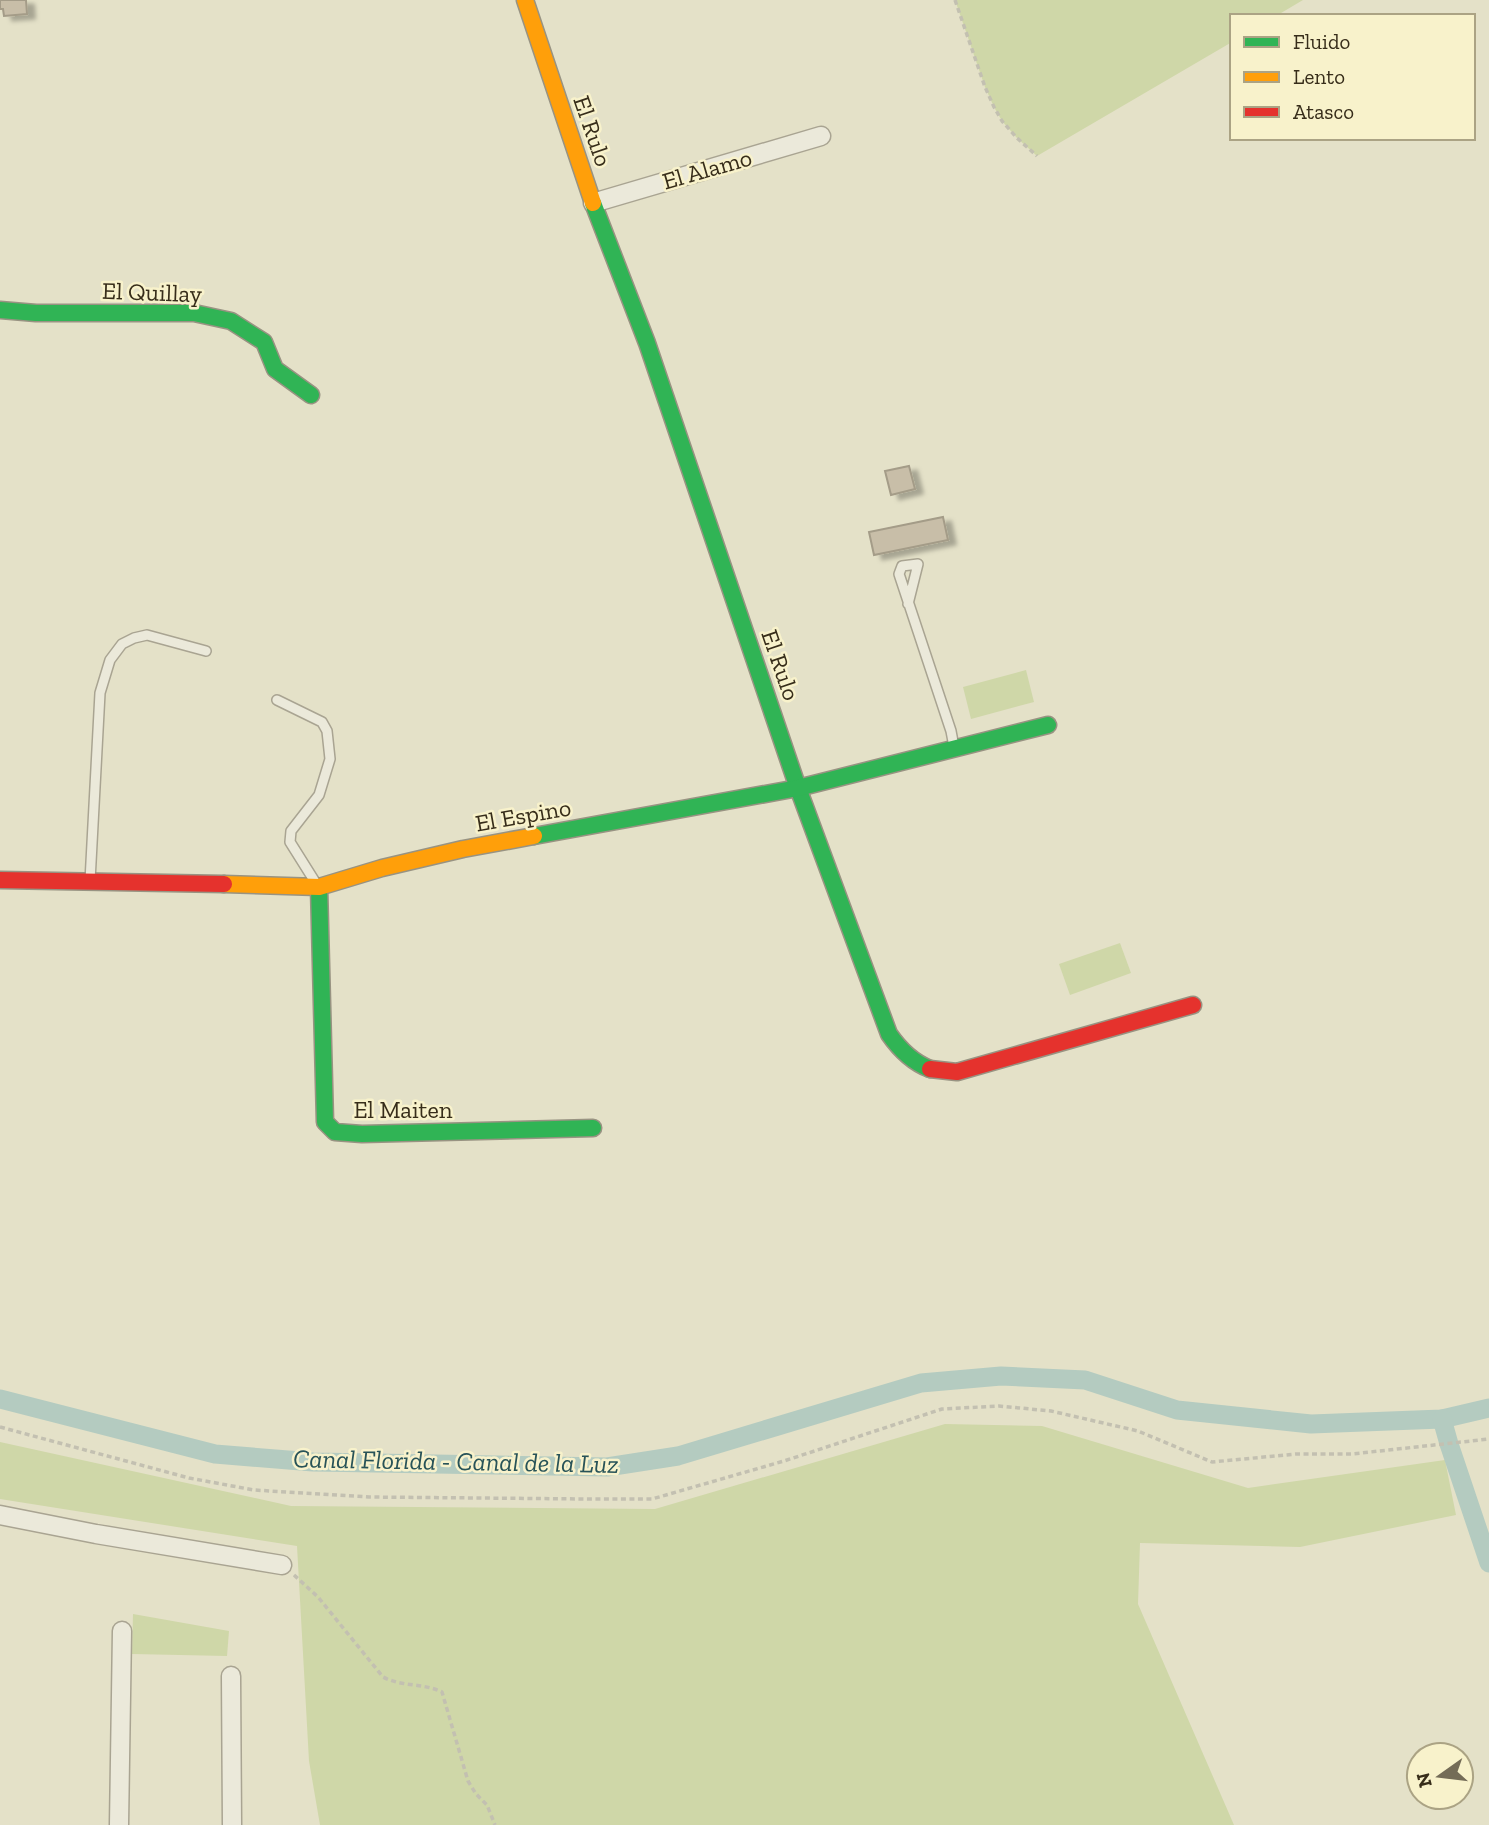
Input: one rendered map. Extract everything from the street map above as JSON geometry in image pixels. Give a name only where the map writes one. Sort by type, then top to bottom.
[{"type":"street","name":"El Rulo","points":[[524,0],[593,202],[647,343],[798,788],[895,1045],[913,1062],[934,1071],[957,1072],[1193,1006]]},
{"type":"street","name":"El Alamo","points":[[593,202],[821,136]]},
{"type":"street","name":"El Quillay","points":[[0,310],[36,313],[194,313],[231,321],[264,342],[275,369],[311,395]]},
{"type":"street","name":"El Espino","points":[[0,880],[319,887],[382,868],[463,849],[798,788],[1048,725]]},
{"type":"street","name":"El Maiten","points":[[319,887],[325,1122],[335,1132],[362,1134],[593,1128]]},
{"type":"street","points":[[0,1515],[282,1565]]},
{"type":"street","points":[[119,1825],[122,1630]]},
{"type":"street","points":[[231,1676],[232,1825]]},
{"type":"lane","points":[[908,604],[951,731],[954,749]]},
{"type":"lane","points":[[90,881],[100,693],[110,660],[122,644],[147,635],[206,651]]},
{"type":"lane","points":[[277,700],[322,722],[327,731],[330,759],[319,795],[291,831],[290,842],[319,887]]},
{"type":"path","points":[[955,0],[994,107],[1002,121],[1037,156]]},
{"type":"path","points":[[0,1427],[189,1478],[254,1490],[369,1497],[575,1499],[652,1499],[784,1461],[942,1409],[999,1406],[1051,1411],[1138,1431],[1212,1462],[1296,1454],[1352,1454],[1489,1439]]},
{"type":"path","points":[[282,1565],[318,1597],[383,1677],[394,1682],[442,1692],[468,1781],[487,1805],[495,1825]]},
{"type":"green space","points":[[955,0],[1303,0],[1279,14],[1230,14],[1230,43],[1037,156],[1002,121],[985,87]]},
{"type":"green space","points":[[1026,670],[1034,702],[971,719],[963,687]]},
{"type":"green space","points":[[1120,943],[1131,973],[1070,995],[1059,964]]},
{"type":"green space","points":[[945,1424],[1042,1426],[1248,1488],[1445,1460],[1456,1515],[1300,1547],[1140,1543],[1138,1604],[1234,1825],[320,1825],[309,1761],[297,1546],[0,1499],[0,1442],[291,1506],[655,1509]]},
{"type":"green space","points":[[133,1614],[229,1631],[227,1656],[132,1654]]},
{"type":"building","points":[[0,0],[26,0],[27,14],[4,16],[3,9],[0,9]]},
{"type":"building","points":[[909,466],[915,489],[891,495],[885,471]]},
{"type":"building","points":[[943,517],[948,540],[874,555],[869,532]]},
{"type":"waterway","name":"Canal Florida - Canal de la Luz","points":[[0,1399],[215,1454],[313,1462],[607,1467],[678,1456],[921,1383],[1001,1376],[1085,1380],[1177,1410],[1311,1424],[1442,1419],[1489,1408]]},
{"type":"waterway","points":[[1442,1419],[1489,1563]]},
{"type":"traffic: fast","points":[[593,203],[647,343],[798,788],[889,1034],[907,1055],[930,1069]]},
{"type":"traffic: fast","points":[[0,310],[36,313],[194,313],[231,321],[264,342],[275,369],[311,395]]},
{"type":"traffic: fast","points":[[534,836],[798,788],[1048,725]]},
{"type":"traffic: fast","points":[[319,887],[325,1122],[335,1132],[362,1134],[593,1128]]},
{"type":"traffic: slow","points":[[525,0],[593,203]]},
{"type":"traffic: slow","points":[[224,884],[319,887],[382,868],[534,836]]},
{"type":"traffic: jam","points":[[0,880],[224,884]]},
{"type":"traffic: jam","points":[[930,1069],[957,1072],[1193,1005]]}]
